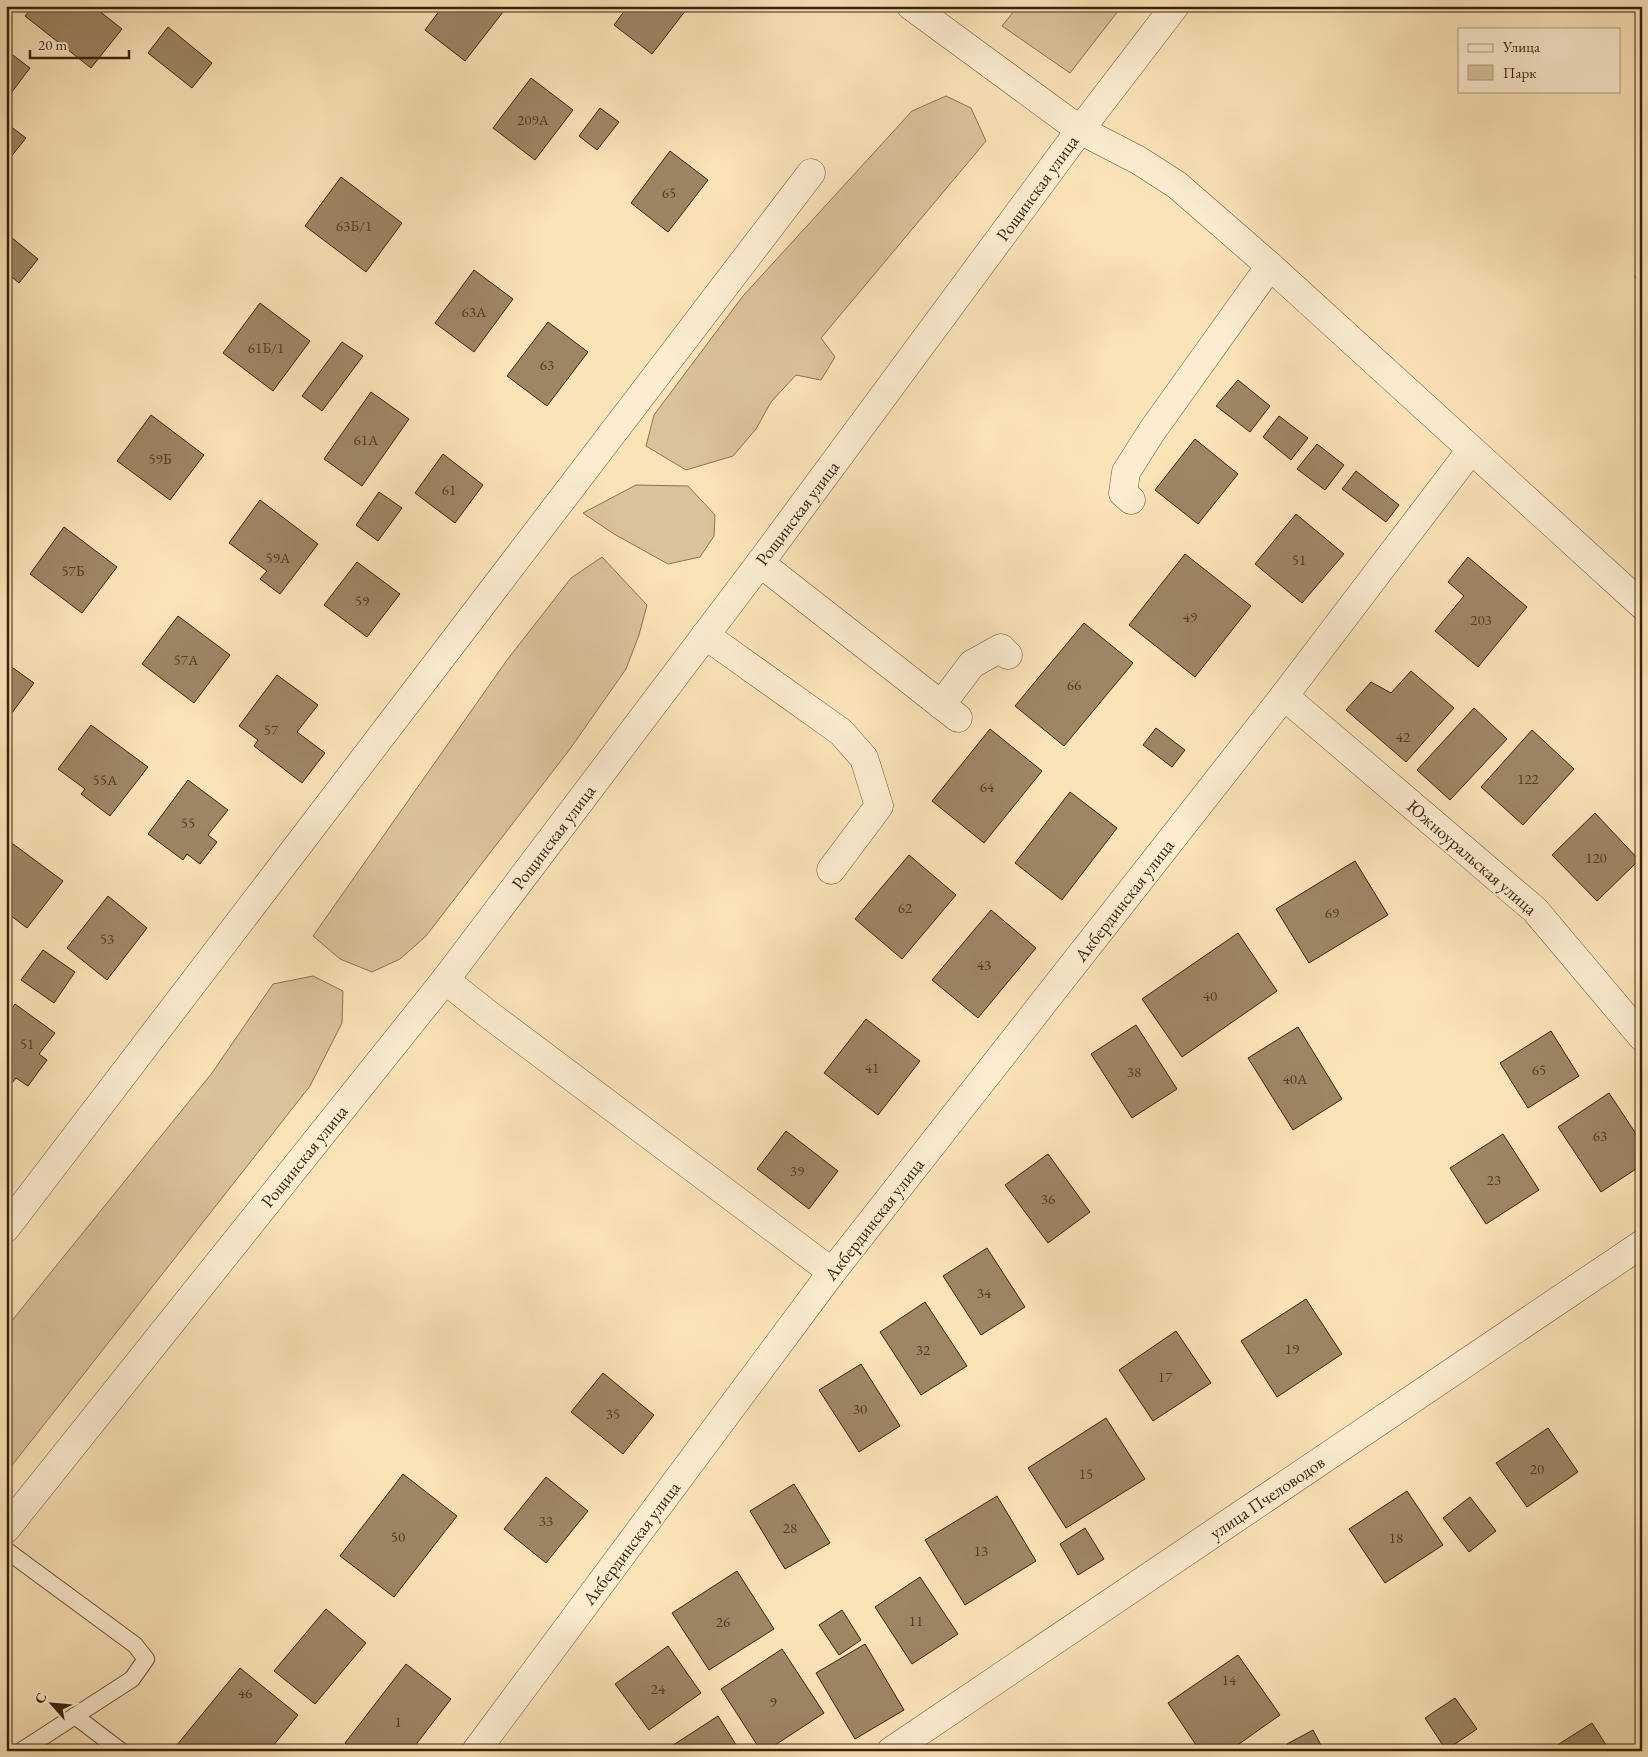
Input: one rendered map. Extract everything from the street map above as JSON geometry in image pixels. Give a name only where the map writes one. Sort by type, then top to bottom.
[{"type":"street","points":[[911,6],[1080,130],[1138,160],[1177,185],[1270,266],[1642,605]]},
{"type":"street","name":"Рощинская улица","points":[[6,1529],[445,980],[760,563],[1080,130],[1175,6]]},
{"type":"street","points":[[6,1228],[811,173]]},
{"type":"street","points":[[1131,500],[1124,493],[1126,472],[1186,381],[1270,266]]},
{"type":"street","name":"Акбердинская улица","points":[[476,1751],[832,1272],[1284,696],[1471,450]]},
{"type":"street","points":[[760,563],[949,711],[972,664],[1001,648],[1008,655]]},
{"type":"street","points":[[705,635],[841,732],[864,758],[879,806],[831,870]]},
{"type":"street","name":"Южноуральская улица","points":[[1284,696],[1535,910],[1642,1037]]},
{"type":"street","points":[[445,980],[832,1272]]},
{"type":"street","name":"улица Пчеловодов","points":[[892,1751],[1642,1244]]},
{"type":"lane","points":[[6,1550],[135,1645],[146,1659],[132,1679],[21,1751]]},
{"type":"lane","points":[[76,1716],[121,1751]]},
{"type":"green space","points":[[1018,6],[1122,6],[1070,73],[1002,26]]},
{"type":"green space","points":[[946,96],[971,108],[986,141],[821,338],[835,357],[821,380],[796,375],[771,402],[756,429],[733,456],[686,470],[646,446],[654,415],[743,296],[912,111]]},
{"type":"green space","points":[[636,485],[688,486],[715,515],[714,536],[700,557],[668,564],[614,534],[583,513]]},
{"type":"green space","points":[[602,557],[647,605],[639,635],[626,669],[570,749],[426,936],[400,959],[372,972],[340,959],[313,936],[507,660],[571,578]]},
{"type":"green space","points":[[313,976],[343,991],[342,1023],[310,1086],[6,1473],[6,1328],[212,1073],[273,984]]},
{"type":"building","points":[[33,6],[93,6],[122,29],[91,68],[25,16]]},
{"type":"building","points":[[443,6],[495,6],[503,12],[465,61],[425,30]]},
{"type":"building","points":[[628,6],[681,6],[686,10],[652,54],[614,25]]},
{"type":"building","points":[[168,27],[212,63],[192,88],[148,53]]},
{"type":"building","points":[[6,50],[30,68],[8,97],[6,96]]},
{"type":"building","points":[[531,78],[573,110],[535,160],[493,128]]},
{"type":"building","points":[[600,108],[619,122],[597,150],[579,136]]},
{"type":"building","points":[[6,123],[26,138],[6,163]]},
{"type":"building","points":[[670,151],[708,180],[668,232],[631,203]]},
{"type":"building","points":[[341,177],[402,223],[366,272],[305,226]]},
{"type":"building","points":[[6,233],[38,259],[19,283],[6,272]]},
{"type":"building","points":[[1642,268],[1642,282],[1635,277]]},
{"type":"building","points":[[474,270],[513,299],[474,352],[435,323]]},
{"type":"building","points":[[260,303],[310,341],[273,391],[223,353]]},
{"type":"building","points":[[548,322],[588,352],[547,406],[507,376]]},
{"type":"building","points":[[342,342],[363,356],[322,411],[302,396]]},
{"type":"building","points":[[1238,380],[1270,406],[1250,432],[1216,406]]},
{"type":"building","points":[[371,392],[409,419],[362,486],[324,459]]},
{"type":"building","points":[[151,415],[204,455],[170,500],[117,461]]},
{"type":"building","points":[[1279,416],[1308,438],[1291,460],[1263,437]]},
{"type":"building","points":[[1195,439],[1238,474],[1198,524],[1155,490]]},
{"type":"building","points":[[1317,444],[1344,465],[1325,490],[1297,469]]},
{"type":"building","points":[[443,454],[483,485],[455,523],[415,493]]},
{"type":"building","points":[[1356,471],[1399,505],[1386,522],[1342,489]]},
{"type":"building","points":[[379,492],[402,508],[378,541],[356,525]]},
{"type":"building","points":[[260,500],[318,544],[280,594],[260,579],[267,571],[229,543]]},
{"type":"building","points":[[1296,514],[1344,554],[1302,603],[1255,564]]},
{"type":"building","points":[[64,527],[117,567],[82,613],[30,574]]},
{"type":"building","points":[[1185,554],[1251,606],[1195,677],[1129,625]]},
{"type":"building","points":[[1468,557],[1527,607],[1478,667],[1435,631],[1464,596],[1448,582]]},
{"type":"building","points":[[357,562],[400,594],[367,637],[324,605]]},
{"type":"building","points":[[178,616],[230,655],[194,703],[142,664]]},
{"type":"building","points":[[1084,623],[1133,663],[1064,746],[1015,706]]},
{"type":"building","points":[[6,663],[34,683],[6,721]]},
{"type":"building","points":[[1411,671],[1454,708],[1406,762],[1346,710],[1371,682],[1391,693]]},
{"type":"building","points":[[277,675],[318,705],[297,732],[325,753],[302,783],[254,746],[258,740],[239,726]]},
{"type":"building","points":[[1474,708],[1507,739],[1450,800],[1417,770]]},
{"type":"building","points":[[91,725],[148,767],[110,816],[81,794],[85,789],[58,769]]},
{"type":"building","points":[[1156,728],[1185,750],[1172,767],[1143,745]]},
{"type":"building","points":[[990,729],[1042,771],[984,843],[932,801]]},
{"type":"building","points":[[1532,730],[1574,769],[1523,825],[1481,787]]},
{"type":"building","points":[[188,780],[228,810],[208,835],[217,842],[200,864],[187,854],[183,860],[148,834]]},
{"type":"building","points":[[1070,792],[1117,828],[1062,900],[1015,863]]},
{"type":"building","points":[[1595,813],[1639,860],[1597,901],[1552,855]]},
{"type":"building","points":[[9,841],[63,881],[27,928],[6,912],[6,845]]},
{"type":"building","points":[[909,855],[956,895],[902,959],[855,919]]},
{"type":"building","points":[[1355,861],[1388,915],[1309,963],[1276,909]]},
{"type":"building","points":[[108,896],[147,928],[107,980],[67,948]]},
{"type":"building","points":[[991,910],[1036,948],[978,1018],[932,980]]},
{"type":"building","points":[[1238,933],[1277,991],[1182,1057],[1142,999]]},
{"type":"building","points":[[43,950],[75,972],[54,1003],[21,980]]},
{"type":"building","points":[[15,1004],[55,1033],[39,1054],[47,1060],[28,1086],[16,1078],[12,1083],[6,1079],[6,1017]]},
{"type":"building","points":[[866,1019],[920,1061],[878,1115],[824,1073]]},
{"type":"building","points":[[1136,1025],[1177,1089],[1132,1118],[1091,1054]]},
{"type":"building","points":[[1298,1027],[1342,1099],[1293,1130],[1248,1058]]},
{"type":"building","points":[[1551,1031],[1579,1076],[1528,1108],[1500,1063]]},
{"type":"building","points":[[1609,1093],[1642,1143],[1642,1165],[1601,1192],[1558,1127]]},
{"type":"building","points":[[786,1131],[838,1171],[809,1209],[757,1169]]},
{"type":"building","points":[[1503,1134],[1539,1190],[1486,1224],[1450,1168]]},
{"type":"building","points":[[1048,1154],[1090,1212],[1048,1243],[1005,1185]]},
{"type":"building","points":[[987,1248],[1025,1307],[981,1335],[943,1276]]},
{"type":"building","points":[[1306,1299],[1342,1354],[1277,1397],[1241,1341]]},
{"type":"building","points":[[925,1302],[967,1366],[921,1395],[880,1332]]},
{"type":"building","points":[[1176,1331],[1211,1383],[1153,1421],[1119,1370]]},
{"type":"building","points":[[861,1364],[900,1426],[859,1452],[819,1390]]},
{"type":"building","points":[[603,1373],[654,1415],[623,1454],[571,1412]]},
{"type":"building","points":[[1106,1418],[1145,1479],[1066,1528],[1028,1468]]},
{"type":"building","points":[[1548,1428],[1578,1472],[1527,1507],[1496,1463]]},
{"type":"building","points":[[403,1474],[457,1516],[394,1597],[340,1556]]},
{"type":"building","points":[[546,1477],[588,1511],[546,1563],[504,1529]]},
{"type":"building","points":[[794,1484],[830,1543],[785,1569],[750,1511]]},
{"type":"building","points":[[1407,1491],[1443,1545],[1385,1583],[1349,1529]]},
{"type":"building","points":[[997,1496],[1036,1561],[965,1605],[925,1540]]},
{"type":"building","points":[[1470,1497],[1496,1531],[1469,1552],[1443,1518]]},
{"type":"building","points":[[1085,1528],[1104,1559],[1078,1575],[1060,1544]]},
{"type":"building","points":[[737,1571],[774,1629],[709,1670],[672,1613]]},
{"type":"building","points":[[920,1577],[958,1634],[912,1664],[875,1607]]},
{"type":"building","points":[[326,1609],[366,1643],[315,1704],[274,1671]]},
{"type":"building","points":[[842,1610],[861,1640],[839,1655],[819,1625]]},
{"type":"building","points":[[865,1644],[904,1710],[855,1739],[816,1673]]},
{"type":"building","points":[[668,1646],[701,1693],[649,1730],[615,1684]]},
{"type":"building","points":[[782,1649],[824,1713],[766,1751],[761,1751],[721,1689]]},
{"type":"building","points":[[1238,1655],[1280,1715],[1229,1751],[1200,1751],[1168,1703]]},
{"type":"building","points":[[406,1664],[451,1699],[411,1751],[356,1751],[345,1743]]},
{"type":"building","points":[[240,1668],[298,1715],[269,1751],[172,1751]]},
{"type":"building","points":[[1455,1698],[1477,1729],[1446,1750],[1425,1718]]},
{"type":"building","points":[[718,1716],[740,1751],[664,1751]]},
{"type":"building","points":[[1592,1723],[1610,1751],[1548,1751]]},
{"type":"building","points":[[1313,1730],[1324,1751],[1290,1751],[1287,1744]]}]
